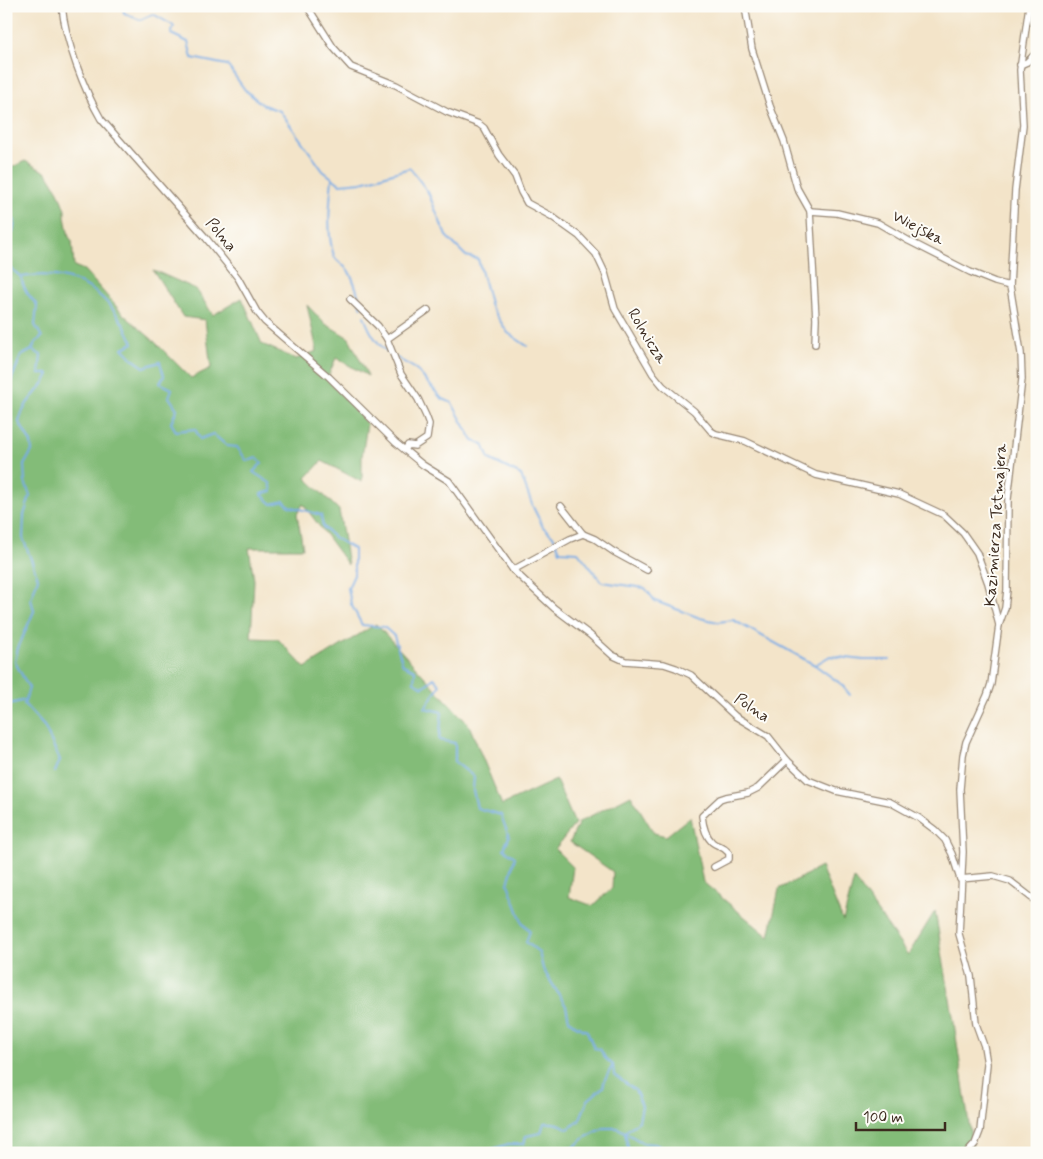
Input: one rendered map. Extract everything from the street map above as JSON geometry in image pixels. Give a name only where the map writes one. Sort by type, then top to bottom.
[{"type":"street","name":"Polna","points":[[62,6],[74,56],[90,100],[101,119],[206,238],[238,278],[257,312],[266,322],[329,377],[404,450],[423,465],[445,477],[454,486],[513,570],[554,608],[590,634],[612,654],[625,661],[664,664],[690,676],[735,716],[768,736],[801,775],[820,786],[836,791],[890,802],[919,818],[941,834],[952,854],[960,879]]},
{"type":"street","name":"Rolnicza","points":[[307,6],[333,48],[351,67],[396,85],[447,112],[479,124],[484,128],[515,176],[521,192],[528,203],[551,216],[579,236],[596,254],[605,273],[615,309],[653,374],[663,386],[699,415],[711,430],[716,434],[745,441],[816,476],[899,494],[944,515],[963,533],[977,553],[1000,625]]},
{"type":"street","points":[[745,6],[752,49],[770,106],[784,142],[798,188],[810,211],[816,319],[815,344]]},
{"type":"street","name":"Kazimierza Tetmajera","points":[[967,1153],[975,1144],[980,1131],[984,1109],[987,1064],[984,1046],[976,1024],[971,976],[959,934],[962,852],[960,789],[966,742],[991,684],[1007,590],[1008,499],[1022,379],[1021,353],[1010,286],[1014,190],[1023,125],[1020,65],[1029,6]]},
{"type":"street","points":[[1020,65],[1027,62],[1037,52]]},
{"type":"street","name":"Wiejska","points":[[810,211],[844,214],[878,223],[970,272],[1010,286]]},
{"type":"street","points":[[350,299],[378,326],[387,339],[395,361],[407,385],[418,399],[429,424],[427,438],[415,446],[408,445],[404,450]]},
{"type":"street","points":[[387,339],[428,310]]},
{"type":"street","points":[[561,506],[584,534],[595,538],[614,552],[647,570]]},
{"type":"street","points":[[513,570],[570,538],[584,534]]},
{"type":"street","points":[[714,867],[728,859],[729,853],[723,847],[713,843],[706,835],[702,816],[720,799],[748,794],[758,788],[787,760]]},
{"type":"street","points":[[960,879],[993,876],[1010,881],[1037,902]]},
{"type":"green space","points":[[25,161],[47,173],[58,191],[65,210],[69,237],[72,241],[74,266],[84,270],[123,314],[154,341],[191,378],[211,368],[205,320],[183,317],[153,270],[196,289],[213,315],[242,298],[262,344],[296,359],[317,351],[307,305],[324,323],[349,338],[368,376],[336,358],[327,379],[367,424],[362,457],[362,482],[322,461],[306,478],[339,510],[348,565],[303,504],[297,514],[303,548],[249,548],[254,580],[251,638],[278,639],[305,668],[376,624],[469,725],[502,805],[556,780],[575,824],[555,849],[573,867],[569,897],[593,906],[612,888],[613,872],[570,842],[579,822],[631,795],[654,833],[666,836],[690,817],[703,882],[769,937],[779,889],[821,867],[843,921],[854,879],[908,955],[935,911],[973,1151],[975,1153],[6,1153],[6,170]]},
{"type":"waterway","points":[[123,6],[124,13],[140,20],[153,14],[174,26],[171,34],[188,42],[192,58],[227,65],[245,90],[263,105],[280,111],[323,171],[340,184],[362,182],[410,168],[428,192],[446,236],[466,256],[478,259],[491,307],[508,333],[527,346]]},
{"type":"waterway","points":[[332,178],[329,217],[330,237],[334,256],[350,274],[361,307]]},
{"type":"waterway","points":[[6,189],[11,202],[8,214],[15,221],[13,232],[6,235]]},
{"type":"waterway","points":[[6,264],[21,277],[41,275],[75,281],[90,288],[103,298],[114,311],[133,343],[123,348],[134,360],[144,367],[160,362],[164,376],[160,383],[172,389],[169,397],[177,409],[171,423],[176,431],[195,429],[200,439],[213,434],[227,446],[237,447],[247,461],[257,458],[262,463],[253,472],[270,483],[272,491],[261,494],[272,504],[284,501],[289,506],[321,515],[323,527],[335,538],[354,549],[354,575],[348,588],[351,604],[362,625],[384,627],[394,636],[403,665],[415,670],[414,682],[423,687],[434,678],[440,685],[425,708],[442,712],[439,740],[455,743],[455,762],[474,777],[473,790],[477,808],[501,815],[509,837],[504,849],[515,857],[508,884],[522,922],[530,931],[526,942],[539,952],[543,969],[566,1006],[569,1020],[587,1031],[594,1048],[600,1049],[605,1058],[613,1065],[614,1075],[635,1090],[642,1106],[639,1121],[625,1132],[629,1153]]},
{"type":"waterway","points":[[21,277],[23,285],[37,305],[35,325],[42,337],[35,343],[32,350],[41,355],[39,374],[49,374],[25,407],[19,422],[31,443],[32,451],[24,465],[25,482],[30,496],[24,515],[23,538],[38,578],[31,599],[34,611],[18,648],[15,662],[29,688],[24,704],[44,726],[60,760],[55,772]]},
{"type":"waterway","points":[[364,316],[374,338],[391,354]]},
{"type":"waterway","points":[[6,393],[21,356],[32,350]]},
{"type":"waterway","points":[[397,358],[416,369],[441,398],[452,403],[473,441],[483,444],[489,459],[521,475],[543,527],[553,536],[560,551],[578,552],[602,582],[645,588],[655,601],[700,618],[718,622],[733,620],[815,665],[830,656],[863,660],[890,660]]},
{"type":"waterway","points":[[815,665],[841,684],[850,695]]},
{"type":"waterway","points":[[6,705],[25,700]]},
{"type":"waterway","points":[[482,1153],[508,1144],[524,1144],[526,1136],[541,1133],[544,1123],[556,1123],[568,1129],[579,1121],[588,1100],[603,1087],[613,1065]]},
{"type":"waterway","points":[[571,1153],[571,1149],[586,1137],[604,1128],[618,1128],[643,1143],[655,1144],[672,1153]]}]
